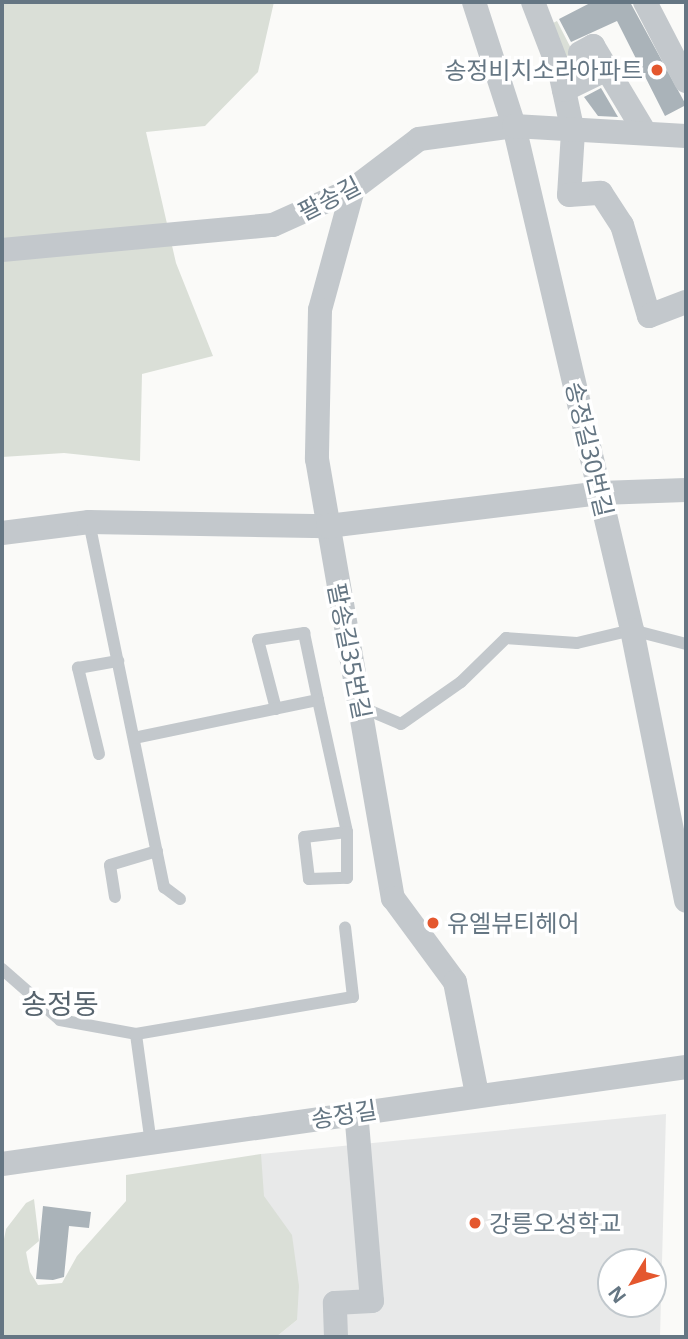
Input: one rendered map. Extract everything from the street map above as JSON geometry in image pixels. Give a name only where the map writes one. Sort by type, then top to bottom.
[{"type":"street","name":"송정길30번길","points":[[474,2],[514,126],[632,630],[677,807],[686,901]]},
{"type":"street","points":[[533,2],[564,90],[573,132],[569,195],[601,193],[622,225],[649,316],[686,302]]},
{"type":"street","points":[[645,2],[686,81]]},
{"type":"street","points":[[580,53],[593,46],[644,131]]},
{"type":"street","points":[[564,90],[607,69]]},
{"type":"street","name":"팔송길","points":[[2,250],[273,225],[353,189],[419,139],[514,126],[573,132],[644,131],[686,136]]},
{"type":"street","name":"팔송길35번길","points":[[353,189],[320,310],[317,459],[393,898],[455,982],[477,1094]]},
{"type":"street","points":[[2,533],[89,522],[328,526],[600,493],[686,490]]},
{"type":"street","name":"송정길","points":[[2,1164],[477,1094],[686,1067]]},
{"type":"street","points":[[336,1337],[335,1303],[372,1301],[356,1112]]},
{"type":"lane","points":[[89,522],[164,887],[180,899]]},
{"type":"lane","points":[[361,707],[401,724],[461,682],[506,638],[577,643],[632,630],[686,644]]},
{"type":"lane","points":[[276,709],[258,640],[304,633],[347,832],[347,878],[309,879],[304,837],[347,832]]},
{"type":"lane","points":[[99,754],[79,668],[118,662]]},
{"type":"lane","points":[[134,738],[318,700]]},
{"type":"lane","points":[[115,897],[110,865],[157,851]]},
{"type":"lane","points":[[2,969],[60,1020],[136,1034],[353,997],[345,927]]},
{"type":"lane","points":[[136,1034],[151,1144]]},
{"type":"shaded area","points":[[2,2],[274,2],[258,72],[205,126],[146,132],[176,263],[213,356],[142,374],[140,461],[64,453],[2,457]]},
{"type":"shaded area","points":[[557,21],[576,58],[590,51],[598,67],[572,80],[545,27]]},
{"type":"shaded area","name":"강릉오성학교","points":[[666,1114],[662,1248],[597,1248],[597,1318],[661,1318],[660,1337],[276,1337],[297,1320],[260,1193],[261,1154]]},
{"type":"shaded area","points":[[261,1154],[264,1196],[292,1235],[299,1286],[297,1320],[276,1337],[2,1337],[2,1249],[6,1229],[26,1203],[34,1199],[39,1241],[26,1252],[30,1272],[38,1285],[62,1283],[77,1256],[126,1201],[126,1175]]},
{"type":"building","name":"송정비치소라아파트","points":[[592,2],[630,2],[686,105],[665,116],[617,21],[571,42],[559,19]]},
{"type":"building","points":[[601,88],[618,117],[598,116],[584,97]]},
{"type":"building","points":[[43,1206],[91,1212],[89,1228],[69,1226],[64,1277],[53,1280],[36,1279]]},
{"type":"place","name":"송정비치소라아파트","points":[[657,70]]},
{"type":"place","name":"유엘뷰티헤어","points":[[433,923]]},
{"type":"place","name":"강릉오성학교","points":[[475,1223]]},
{"type":"district","name":"송정동","points":[[60,1003]]}]
